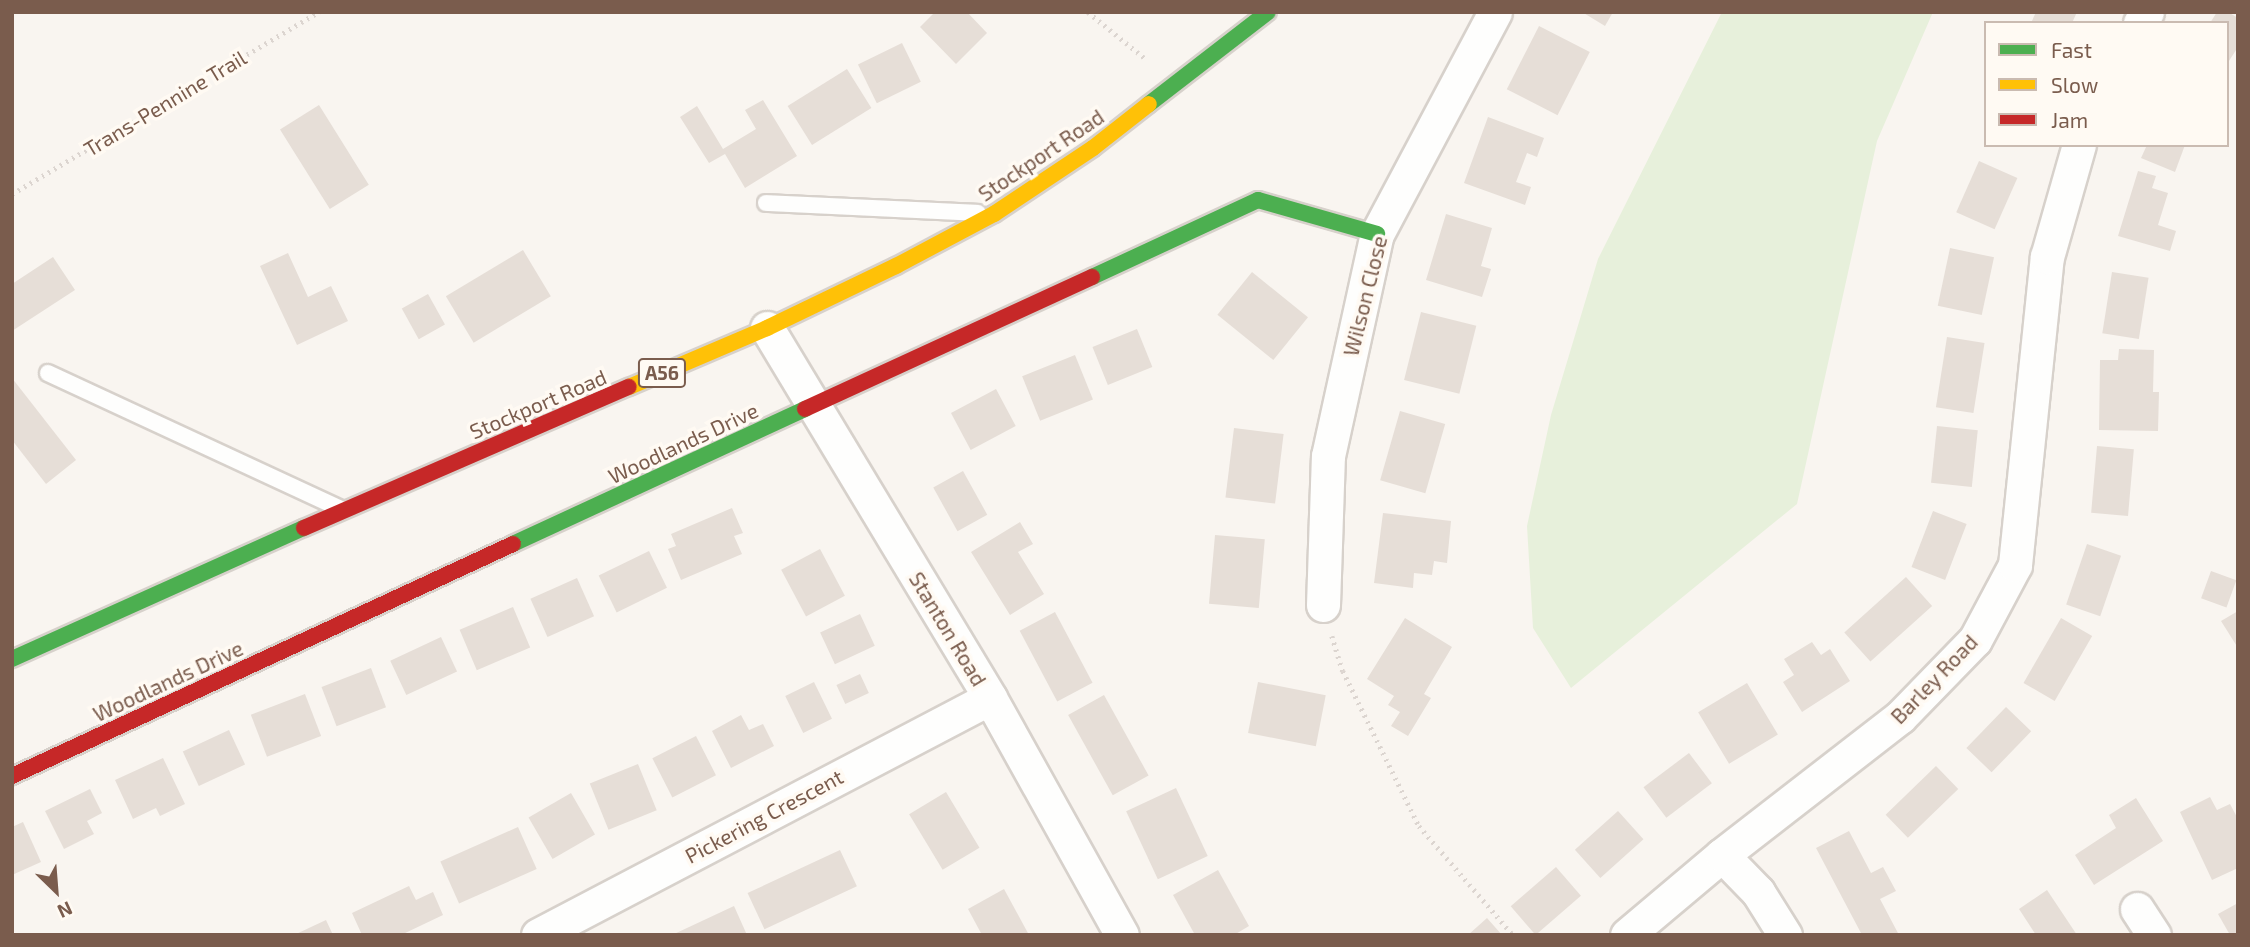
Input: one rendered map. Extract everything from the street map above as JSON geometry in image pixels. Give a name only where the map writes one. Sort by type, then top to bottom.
[{"type":"street","name":"Stockport Road","points":[[12,659],[344,510],[767,328],[897,266],[995,214],[1093,148],[1268,12]]},
{"type":"street","name":"Wilson Close","points":[[1323,605],[1328,456],[1377,234],[1494,12]]},
{"type":"street","name":"Barley Road","points":[[1627,935],[1722,855],[1900,718],[1975,640],[2015,565],[2047,257],[2078,147]]},
{"type":"street","name":"Woodlands Drive","points":[[12,776],[1258,200],[1377,234]]},
{"type":"street","name":"Stanton Road","points":[[767,328],[990,698],[1122,935]]},
{"type":"street","name":"Pickering Crescent","points":[[538,935],[990,698]]},
{"type":"street","points":[[1722,855],[1758,892],[1785,935]]},
{"type":"lane","points":[[766,203],[995,214]]},
{"type":"lane","points":[[48,373],[344,510]]},
{"type":"path","name":"Trans-Pennine Trail","points":[[12,194],[319,12]]},
{"type":"path","points":[[1088,12],[1176,84]]},
{"type":"path","points":[[1323,605],[1343,671],[1419,826],[1513,935]]},
{"type":"green space","points":[[1722,12],[1933,12],[1877,141],[1797,504],[1571,688],[1533,628],[1527,526],[1551,415],[1598,259]]},
{"type":"building","points":[[935,12],[967,12],[987,33],[956,64],[920,27]]},
{"type":"building","points":[[1582,12],[1613,12],[1605,26]]},
{"type":"building","points":[[2036,12],[2077,12],[2073,21],[2032,21]]},
{"type":"building","points":[[2217,12],[2228,12],[2238,18],[2238,47],[2229,61],[2229,21],[2211,21]]},
{"type":"building","points":[[1539,26],[1590,52],[1558,115],[1507,89]]},
{"type":"building","points":[[902,43],[921,82],[877,103],[858,64]]},
{"type":"building","points":[[847,69],[871,108],[812,145],[788,106]]},
{"type":"building","points":[[763,100],[797,156],[745,188],[725,154],[709,163],[680,117],[697,106],[723,149],[756,129],[745,110]]},
{"type":"building","points":[[319,105],[369,185],[330,209],[280,129]]},
{"type":"building","points":[[1488,117],[1544,138],[1537,157],[1527,153],[1516,182],[1531,187],[1525,205],[1464,183]]},
{"type":"building","points":[[2146,147],[2184,147],[2175,172],[2141,158]]},
{"type":"building","points":[[1979,161],[2017,178],[1995,229],[1956,212]]},
{"type":"building","points":[[2138,171],[2156,176],[2152,188],[2168,193],[2158,225],[2176,231],[2170,251],[2118,236]]},
{"type":"building","points":[[1446,214],[1492,228],[1481,266],[1491,269],[1482,297],[1426,280]]},
{"type":"building","points":[[1950,248],[1994,257],[1982,315],[1938,306]]},
{"type":"building","points":[[523,250],[551,296],[474,343],[446,296]]},
{"type":"building","points":[[288,253],[308,297],[331,286],[348,321],[297,345],[260,266]]},
{"type":"building","points":[[53,257],[75,290],[12,331],[12,284]]},
{"type":"building","points":[[1252,272],[1308,317],[1273,360],[1217,315]]},
{"type":"building","points":[[2112,272],[2149,278],[2139,339],[2102,333]]},
{"type":"building","points":[[428,294],[445,325],[419,339],[402,309]]},
{"type":"building","points":[[1421,312],[1476,326],[1459,394],[1404,380]]},
{"type":"building","points":[[1137,329],[1152,367],[1108,385],[1092,347]]},
{"type":"building","points":[[1947,337],[1985,343],[1973,413],[1936,407]]},
{"type":"building","points":[[2119,349],[2154,350],[2153,392],[2159,392],[2158,431],[2099,430],[2100,360],[2118,360]]},
{"type":"building","points":[[1075,355],[1093,400],[1040,421],[1022,376]]},
{"type":"building","points":[[12,378],[76,460],[46,484],[12,440]]},
{"type":"building","points":[[996,389],[1016,426],[971,450],[951,413]]},
{"type":"building","points":[[1400,411],[1445,424],[1425,493],[1380,480]]},
{"type":"building","points":[[1937,426],[1978,430],[1972,487],[1931,483]]},
{"type":"building","points":[[1234,428],[1284,434],[1275,504],[1225,497]]},
{"type":"building","points":[[2097,446],[2134,449],[2128,516],[2091,513]]},
{"type":"building","points":[[963,471],[987,515],[958,531],[933,487]]},
{"type":"building","points":[[732,508],[743,533],[734,536],[742,554],[681,580],[668,549],[676,546],[671,534]]},
{"type":"building","points":[[1933,511],[1967,524],[1945,580],[1911,567]]},
{"type":"building","points":[[1383,513],[1451,521],[1447,563],[1434,561],[1432,575],[1414,573],[1413,588],[1374,583]]},
{"type":"building","points":[[1020,522],[1033,544],[1018,552],[1044,594],[1010,615],[971,552]]},
{"type":"building","points":[[1215,535],[1265,539],[1259,608],[1209,604]]},
{"type":"building","points":[[2087,544],[2121,556],[2100,616],[2066,605]]},
{"type":"building","points":[[820,549],[845,596],[806,616],[781,570]]},
{"type":"building","points":[[649,551],[667,588],[617,612],[599,576]]},
{"type":"building","points":[[2211,571],[2236,580],[2226,607],[2201,598]]},
{"type":"building","points":[[1906,577],[1932,606],[1870,662],[1844,633]]},
{"type":"building","points":[[577,578],[594,616],[547,637],[530,599]]},
{"type":"building","points":[[513,607],[530,648],[477,670],[460,630]]},
{"type":"building","points":[[2238,611],[2238,648],[2221,621]]},
{"type":"building","points":[[1055,612],[1093,683],[1057,701],[1020,631]]},
{"type":"building","points":[[860,614],[875,646],[835,664],[820,633]]},
{"type":"building","points":[[1405,618],[1452,647],[1424,694],[1431,698],[1408,736],[1391,726],[1400,712],[1388,705],[1394,696],[1367,679]]},
{"type":"building","points":[[2061,618],[2092,636],[2055,701],[2024,683]]},
{"type":"building","points":[[441,637],[457,671],[406,695],[390,661]]},
{"type":"building","points":[[1812,642],[1821,655],[1830,649],[1850,681],[1802,712],[1783,682],[1794,675],[1784,659]]},
{"type":"building","points":[[371,668],[386,707],[337,726],[322,687]]},
{"type":"building","points":[[860,674],[869,693],[845,704],[836,685]]},
{"type":"building","points":[[814,682],[832,719],[803,733],[785,696]]},
{"type":"building","points":[[1258,682],[1326,695],[1316,746],[1248,733]]},
{"type":"building","points":[[1747,683],[1778,734],[1729,764],[1698,712]]},
{"type":"building","points":[[305,694],[321,736],[267,757],[251,715]]},
{"type":"building","points":[[1104,695],[1149,775],[1113,795],[1068,715]]},
{"type":"building","points":[[2006,707],[2031,731],[1992,772],[1966,748]]},
{"type":"building","points":[[741,715],[749,730],[763,724],[774,746],[731,768],[712,731]]},
{"type":"building","points":[[229,730],[245,764],[199,786],[183,752]]},
{"type":"building","points":[[696,736],[716,775],[672,797],[652,758]]},
{"type":"building","points":[[1689,753],[1712,783],[1666,818],[1643,787]]},
{"type":"building","points":[[163,758],[185,804],[160,816],[156,808],[133,819],[115,780]]},
{"type":"building","points":[[638,764],[657,810],[609,830],[590,783]]},
{"type":"building","points":[[1936,766],[1958,789],[1908,838],[1886,815]]},
{"type":"building","points":[[1176,788],[1208,856],[1158,879],[1126,811]]},
{"type":"building","points":[[90,789],[102,813],[87,821],[94,834],[64,849],[45,811]]},
{"type":"building","points":[[946,792],[979,848],[943,870],[909,814]]},
{"type":"building","points":[[571,793],[595,835],[553,859],[529,818]]},
{"type":"building","points":[[2210,797],[2217,810],[2230,804],[2238,819],[2238,868],[2212,880],[2180,812]]},
{"type":"building","points":[[2136,798],[2163,841],[2094,885],[2075,855],[2116,828],[2109,815]]},
{"type":"building","points":[[1618,811],[1643,839],[1600,878],[1575,850]]},
{"type":"building","points":[[23,822],[41,862],[12,875],[12,827]]},
{"type":"building","points":[[518,827],[537,869],[459,904],[440,862]]},
{"type":"building","points":[[1849,831],[1871,873],[1883,867],[1896,891],[1880,899],[1899,935],[1862,935],[1816,848]]},
{"type":"building","points":[[840,850],[857,886],[764,929],[748,893]]},
{"type":"building","points":[[1556,867],[1581,896],[1536,935],[1511,906]]},
{"type":"building","points":[[1218,870],[1249,926],[1234,935],[1195,935],[1173,895]]},
{"type":"building","points":[[409,886],[416,900],[433,892],[443,915],[401,935],[362,935],[352,913]]},
{"type":"building","points":[[1004,889],[1029,935],[982,935],[968,909]]},
{"type":"building","points":[[2047,890],[2077,935],[2036,935],[2019,909]]},
{"type":"building","points":[[2238,903],[2238,935],[2230,935],[2218,914]]},
{"type":"building","points":[[734,906],[747,935],[672,935]]},
{"type":"building","points":[[1487,918],[1502,935],[1468,935]]},
{"type":"building","points":[[326,920],[333,935],[294,935]]},
{"type":"traffic: fast","points":[[1149,104],[1268,12]]},
{"type":"traffic: fast","points":[[1092,277],[1258,200],[1377,234]]},
{"type":"traffic: fast","points":[[513,544],[805,409]]},
{"type":"traffic: fast","points":[[12,659],[304,528]]},
{"type":"traffic: slow","points":[[629,387],[767,328],[896,266],[994,214],[1093,148],[1149,104]]},
{"type":"traffic: jam","points":[[805,409],[1092,277]]},
{"type":"traffic: jam","points":[[304,528],[629,387]]},
{"type":"traffic: jam","points":[[12,776],[513,544]]}]
